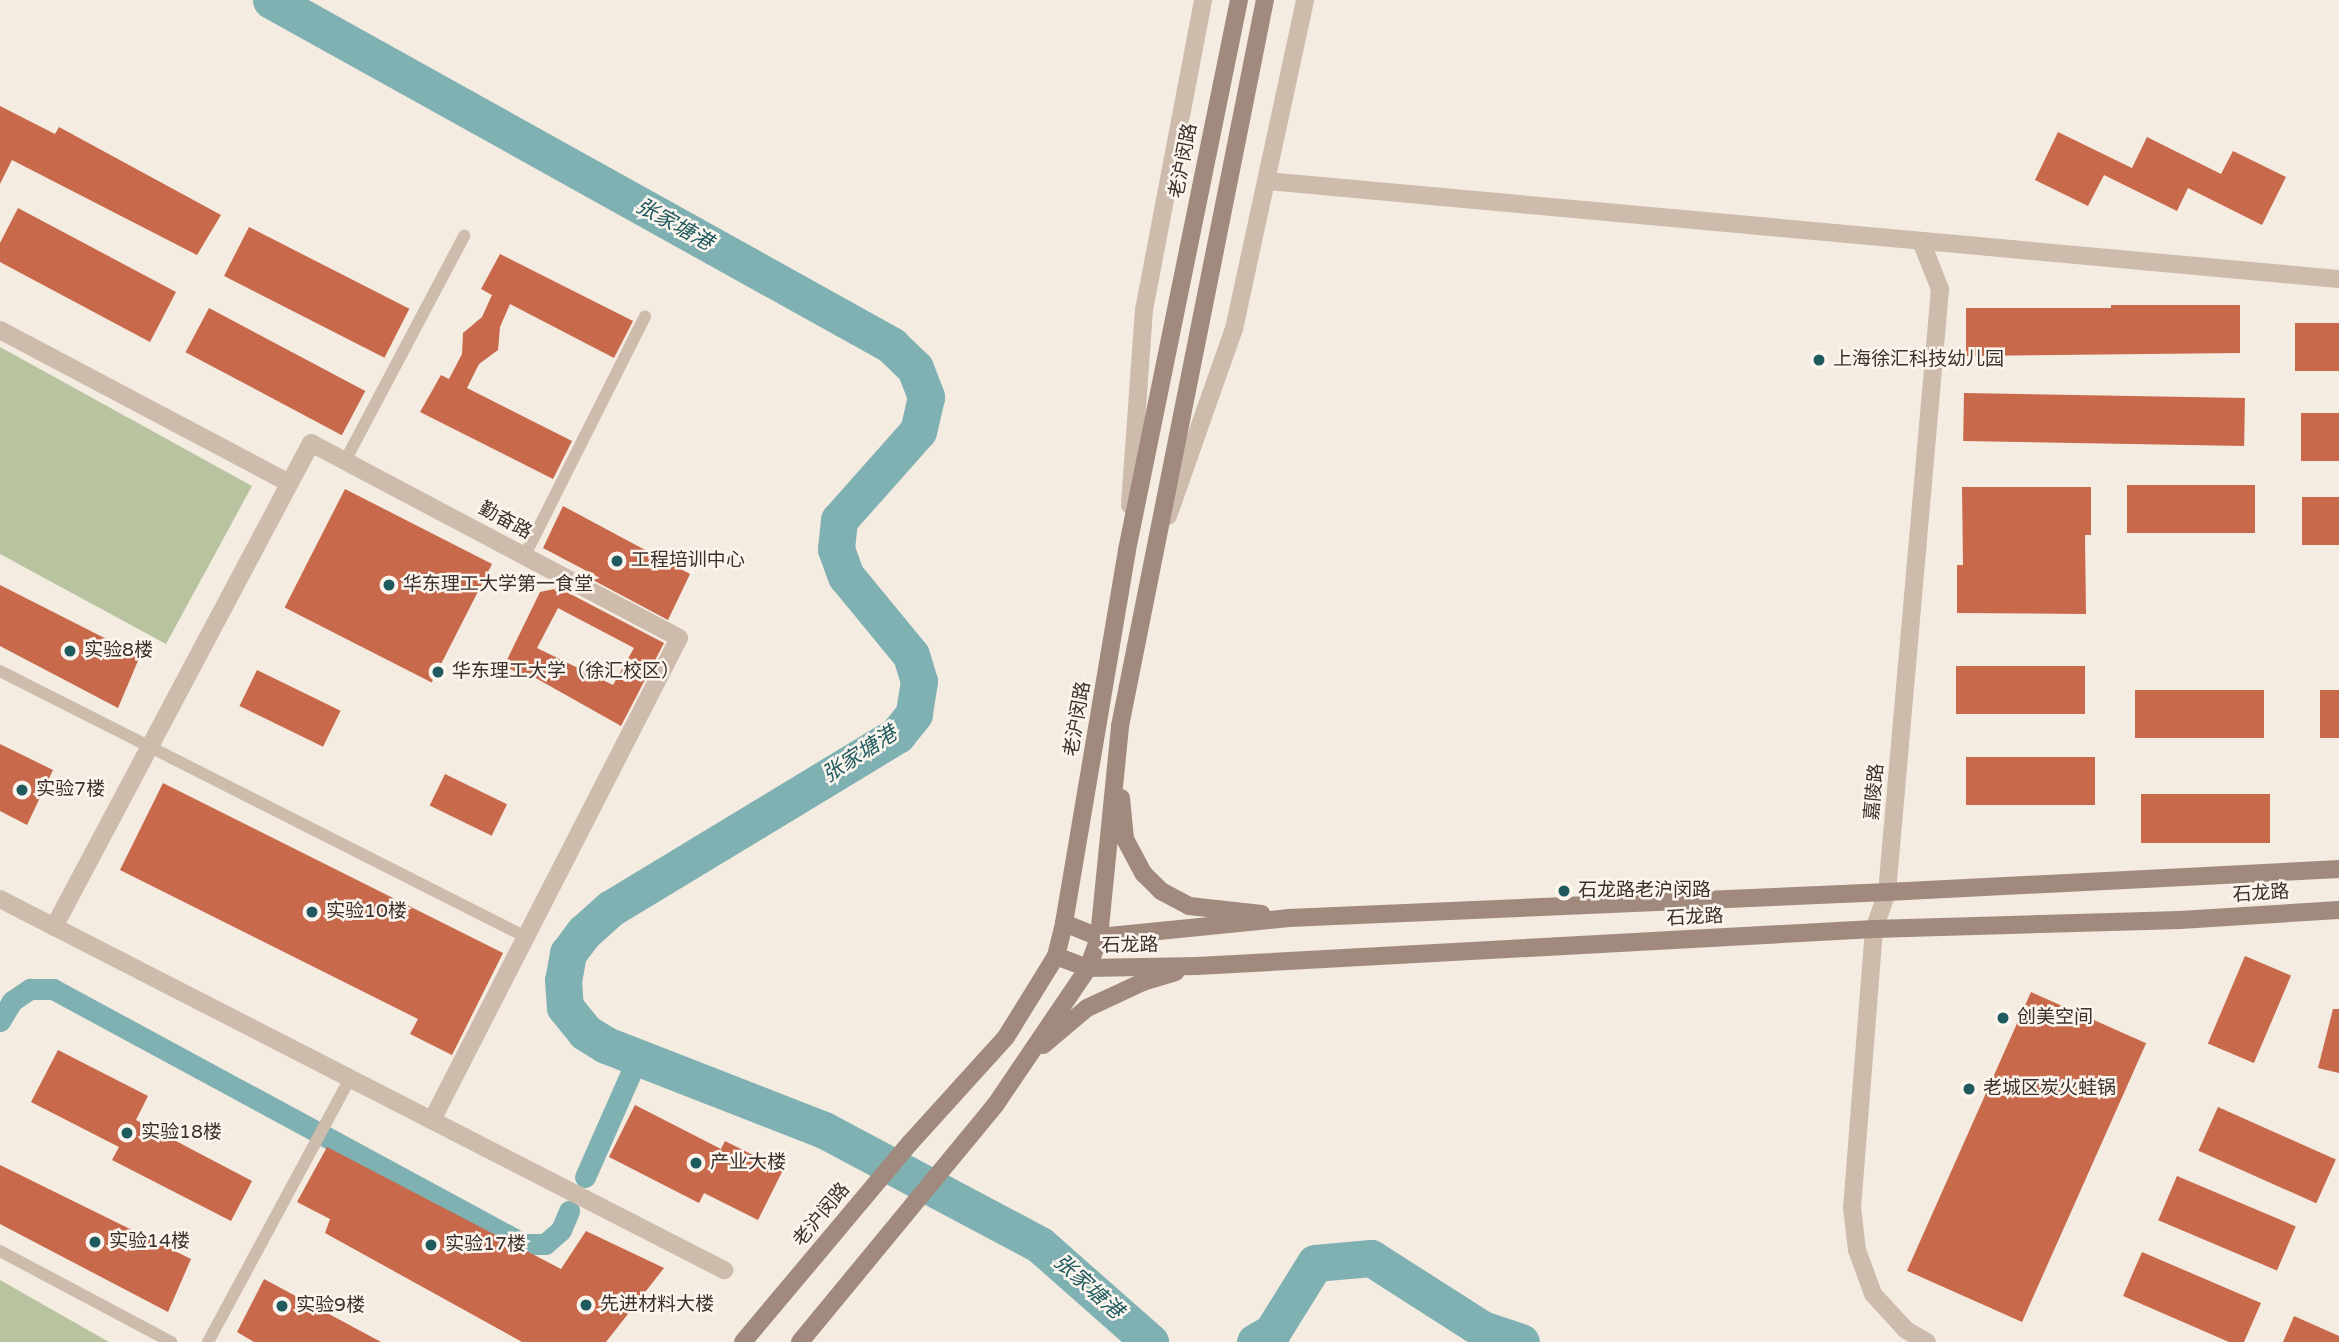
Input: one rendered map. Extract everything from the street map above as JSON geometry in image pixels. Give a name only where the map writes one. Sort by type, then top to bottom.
[{"type":"main road","name":"老沪闵路","points":[[743,1342],[910,1143],[1006,1037],[1056,956],[1065,923],[1127,550],[1238,0]]},
{"type":"main road","points":[[800,1342],[996,1104],[1088,968],[1099,937],[1120,726],[1265,0]]},
{"type":"main road","points":[[1120,726],[1125,839],[1144,874],[1161,891],[1189,906],[1289,918]]},
{"type":"main road","name":"石龙路","points":[[1065,923],[1099,937],[1289,918],[2339,869]]},
{"type":"main road","name":"石龙路","points":[[1056,956],[1088,968],[1197,966],[1874,929],[2180,920],[2339,910]]},
{"type":"main road","points":[[1029,1055],[1087,1008],[1143,982],[1197,966]]},
{"type":"street","points":[[1127,550],[1144,310],[1203,0]]},
{"type":"street","points":[[1154,556],[1234,329],[1305,0]]},
{"type":"street","points":[[1268,181],[2339,279]]},
{"type":"street","name":"嘉陵路","points":[[1921,241],[1940,289],[1887,892],[1874,929],[1852,1207],[1857,1250],[1873,1294],[1906,1330],[1927,1342]]},
{"type":"street","points":[[0,330],[289,483],[54,927]]},
{"type":"street","name":"勤奋路","points":[[289,483],[311,443],[679,638],[526,937]]},
{"type":"street","points":[[0,899],[724,1270]]},
{"type":"street","points":[[432,1120],[526,937]]},
{"type":"lane","points":[[345,461],[464,236]]},
{"type":"lane","points":[[525,555],[645,316]]},
{"type":"lane","points":[[0,671],[526,937]]},
{"type":"lane","points":[[208,1342],[350,1078]]},
{"type":"lane","points":[[0,1251],[171,1342]]},
{"type":"green space","points":[[0,347],[252,486],[166,644],[0,554]]},
{"type":"green space","points":[[0,1280],[109,1342],[0,1342]]},
{"type":"building","points":[[0,106],[55,134],[59,127],[221,215],[197,255],[12,160],[0,184]]},
{"type":"building","points":[[2058,132],[2132,168],[2147,137],[2221,174],[2233,151],[2286,177],[2262,225],[2188,188],[2177,211],[2104,175],[2088,206],[2035,180]]},
{"type":"building","points":[[18,208],[176,292],[150,342],[0,262],[0,243]]},
{"type":"building","points":[[249,227],[409,309],[384,358],[224,276]]},
{"type":"building","points":[[500,254],[633,321],[614,358],[510,304],[500,327],[498,350],[479,364],[467,388],[572,441],[553,479],[420,412],[441,375],[449,379],[462,354],[463,333],[482,317],[492,295],[481,289]]},
{"type":"building","points":[[2111,305],[2240,305],[2240,353],[1966,356],[1966,308],[2111,308]]},
{"type":"building","points":[[209,308],[365,391],[342,435],[186,352]]},
{"type":"building","points":[[2295,323],[2339,323],[2339,371],[2295,371]]},
{"type":"building","points":[[1964,393],[2245,398],[2244,446],[1963,441]]},
{"type":"building","points":[[2301,413],[2339,413],[2339,461],[2301,461]]},
{"type":"building","points":[[2127,485],[2255,485],[2255,533],[2127,533]]},
{"type":"building","points":[[1962,487],[2091,487],[2091,535],[2085,535],[2086,614],[1957,613],[1957,565],[1963,565]]},
{"type":"building","name":"华东理工大学第一食堂","points":[[345,489],[492,564],[432,682],[285,608]]},
{"type":"building","points":[[2302,497],[2339,497],[2339,545],[2302,545]]},
{"type":"building","name":"工程培训中心","points":[[563,506],[690,574],[668,620],[593,580],[600,578],[543,548]]},
{"type":"building","name":"实验8楼","points":[[0,585],[140,656],[118,708],[0,646]]},
{"type":"building","points":[[559,588],[664,643],[621,726],[525,672],[523,675],[504,666],[540,592]],"holes":[[[558,608],[634,648],[613,685],[537,648]]]},
{"type":"building","points":[[1956,666],[2085,666],[2085,714],[1956,714]]},
{"type":"building","points":[[257,670],[341,711],[323,747],[239,706]]},
{"type":"building","points":[[2135,690],[2264,690],[2264,738],[2135,738]]},
{"type":"building","points":[[2320,690],[2339,690],[2339,738],[2320,738]]},
{"type":"building","name":"实验7楼","points":[[0,744],[53,770],[27,825],[0,811]]},
{"type":"building","points":[[1966,757],[2095,757],[2095,805],[1966,805]]},
{"type":"building","points":[[445,774],[507,804],[492,836],[430,805]]},
{"type":"building","name":"实验10楼","points":[[163,783],[503,953],[452,1055],[410,1034],[418,1019],[120,870]]},
{"type":"building","points":[[2141,794],[2270,794],[2270,843],[2141,843]]},
{"type":"building","points":[[2245,956],[2291,976],[2254,1063],[2208,1043]]},
{"type":"building","points":[[2031,992],[2146,1043],[2022,1322],[1907,1271]]},
{"type":"building","points":[[2333,1009],[2339,1009],[2339,1073],[2318,1068]]},
{"type":"building","name":"实验18楼","points":[[58,1050],[148,1096],[136,1120],[252,1181],[231,1221],[112,1160],[119,1147],[31,1102]]},
{"type":"building","name":"产业大楼","points":[[635,1105],[721,1149],[725,1141],[783,1170],[758,1220],[704,1193],[699,1203],[609,1157]]},
{"type":"building","points":[[2218,1107],[2336,1159],[2316,1203],[2198,1151]]},
{"type":"building","name":"实验17楼","points":[[327,1147],[561,1269],[586,1231],[664,1268],[606,1342],[522,1342],[325,1233],[330,1219],[297,1202]]},
{"type":"building","name":"实验14楼","points":[[0,1165],[191,1259],[168,1312],[0,1224]]},
{"type":"building","points":[[2177,1176],[2296,1226],[2277,1271],[2158,1220]]},
{"type":"building","points":[[2142,1252],[2261,1303],[2244,1342],[2229,1342],[2123,1296]]},
{"type":"building","name":"实验9楼","points":[[264,1279],[381,1342],[254,1342],[237,1332]]},
{"type":"building","points":[[2294,1316],[2339,1336],[2339,1342],[2283,1342]]},
{"type":"waterway","name":"张家塘港","points":[[271,0],[891,345],[915,368],[926,397],[918,431],[839,520],[836,549],[846,576],[911,655],[919,681],[914,714],[897,735],[611,908],[584,932],[568,953],[563,980],[565,1007],[585,1032],[606,1045],[824,1130],[1040,1245],[1150,1342]]},
{"type":"waterway","points":[[0,1021],[12,1001],[30,989],[53,989],[524,1244],[545,1244],[561,1230],[569,1211]]},
{"type":"waterway","points":[[585,1177],[638,1057]]},
{"type":"waterway","name":"张家塘港","points":[[1255,1342],[1272,1332],[1315,1263],[1371,1258],[1482,1329],[1521,1342]]},
{"type":"place","name":"上海徐汇科技幼儿园","points":[[1819,360]]},
{"type":"place","name":"工程培训中心","points":[[617,561]]},
{"type":"place","name":"华东理工大学第一食堂","points":[[389,585]]},
{"type":"place","name":"实验8楼","points":[[70,651]]},
{"type":"place","name":"华东理工大学（徐汇校区）","points":[[438,672]]},
{"type":"place","name":"实验7楼","points":[[22,790]]},
{"type":"place","name":"石龙路老沪闵路","points":[[1564,891]]},
{"type":"place","name":"实验10楼","points":[[312,912]]},
{"type":"place","name":"创美空间","points":[[2003,1018]]},
{"type":"place","name":"老城区炭火蛙锅","points":[[1969,1089]]},
{"type":"place","name":"实验18楼","points":[[127,1133]]},
{"type":"place","name":"产业大楼","points":[[696,1163]]},
{"type":"place","name":"实验14楼","points":[[95,1242]]},
{"type":"place","name":"实验17楼","points":[[431,1245]]},
{"type":"place","name":"先进材料大楼","points":[[586,1305]]},
{"type":"place","name":"实验9楼","points":[[282,1306]]}]
